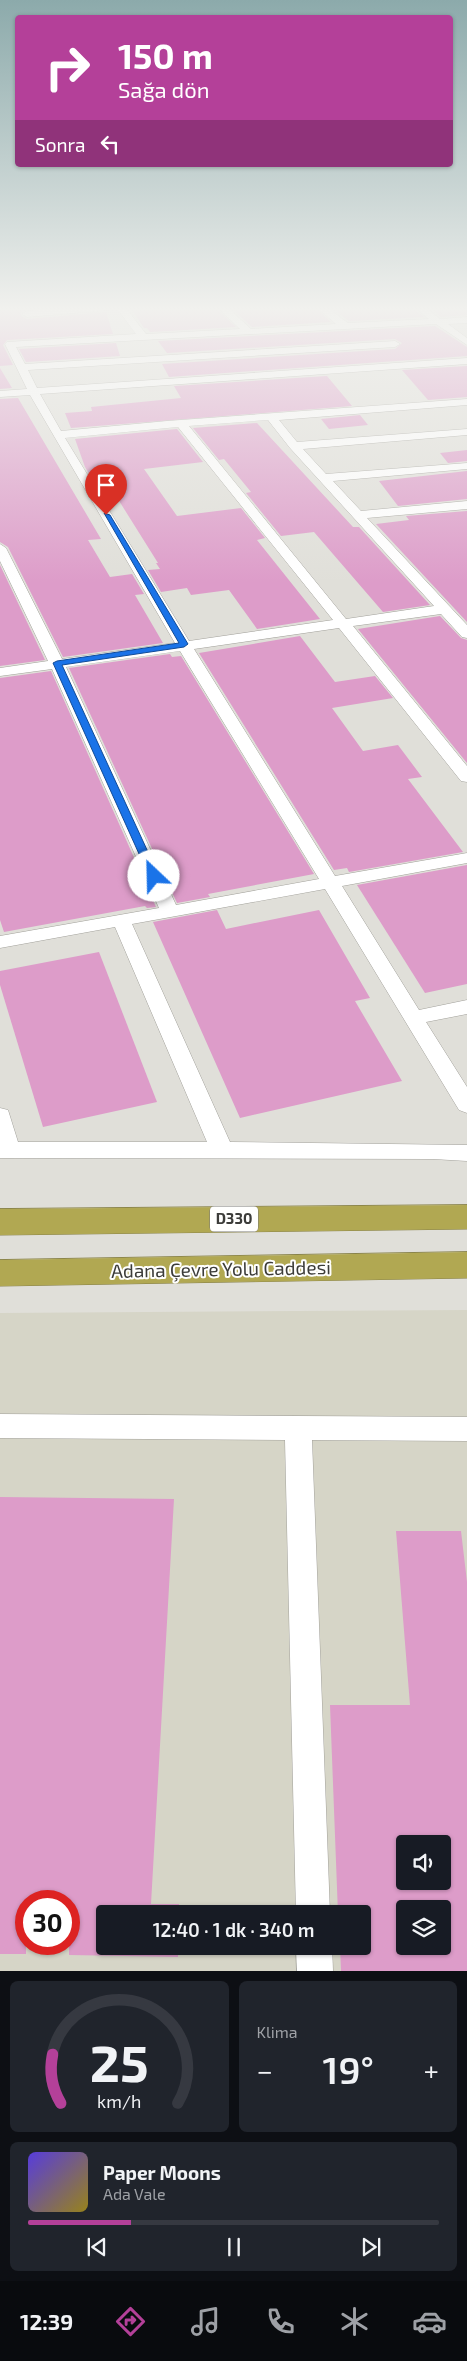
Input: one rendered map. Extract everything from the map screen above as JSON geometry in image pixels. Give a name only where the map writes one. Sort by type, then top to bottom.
[{"type":"highway","name":"D330","points":[[0,1222],[467,1217]]},
{"type":"highway","name":"Adana Çevre Yolu Caddesi","points":[[0,1272],[459,1266]]},
{"type":"street","points":[[37,399],[184,644],[467,1105]]},
{"type":"street","points":[[58,435],[181,423],[467,402]]},
{"type":"street","points":[[271,417],[294,446],[467,634]]},
{"type":"street","points":[[181,423],[467,777]]},
{"type":"street","points":[[294,446],[467,432]]},
{"type":"street","points":[[324,478],[467,466]]},
{"type":"street","points":[[358,515],[467,505]]},
{"type":"street","points":[[0,548],[57,663],[170,911]]},
{"type":"street","points":[[0,672],[184,644],[444,609]]},
{"type":"street","points":[[0,942],[467,858]]},
{"type":"street","points":[[121,920],[222,1150]]},
{"type":"street","points":[[414,1018],[467,1007]]},
{"type":"street","points":[[0,1116],[5,1150],[433,1150],[467,1153]]},
{"type":"street","points":[[0,1426],[467,1429]]},
{"type":"street","points":[[298,1428],[313,1905]]},
{"type":"street","points":[[314,1955],[315,1971]]},
{"type":"shaded area","points":[[467,1310],[467,1971],[0,1971],[0,1313]]},
{"type":"building","points":[[0,399],[19,399],[101,539],[88,540],[110,577],[132,574],[144,594],[135,595],[163,643],[63,657],[8,547],[0,542]]},
{"type":"building","points":[[171,399],[346,399],[352,406],[71,428],[65,413],[92,411],[91,407]]},
{"type":"building","points":[[360,415],[368,425],[329,429],[321,419]]},
{"type":"building","points":[[257,423],[353,527],[359,527],[430,605],[383,612],[314,532],[281,536],[246,493],[251,492],[224,459],[219,460],[193,428]]},
{"type":"building","points":[[177,429],[203,462],[144,469],[177,516],[241,508],[265,538],[257,540],[320,619],[257,629],[229,590],[191,595],[187,588],[161,592],[148,570],[160,569],[156,563],[158,563],[116,496],[103,497],[85,467],[75,439]]},
{"type":"building","points":[[467,450],[467,461],[448,463],[440,453]]},
{"type":"building","points":[[467,471],[467,499],[398,506],[379,481]]},
{"type":"building","points":[[467,511],[467,622],[376,524],[409,520],[406,516]]},
{"type":"building","points":[[0,565],[45,660],[0,666]]},
{"type":"building","points":[[440,616],[461,638],[467,640],[467,763],[358,629]]},
{"type":"building","points":[[300,636],[335,682],[375,676],[393,698],[332,708],[363,751],[398,745],[422,777],[408,779],[463,852],[349,872],[347,868],[334,870],[199,653]]},
{"type":"building","points":[[170,654],[172,657],[181,656],[314,874],[208,894],[210,897],[177,903],[69,668]]},
{"type":"building","points":[[51,671],[156,907],[147,908],[145,906],[4,932],[0,920],[0,678]]},
{"type":"building","points":[[467,865],[467,984],[425,993],[357,885]]},
{"type":"building","points":[[217,910],[226,929],[319,910],[370,998],[355,1001],[402,1081],[240,1118],[153,922]]},
{"type":"building","points":[[99,952],[157,1102],[43,1127],[0,985],[0,971]]},
{"type":"building","points":[[0,1497],[174,1499],[151,1904],[179,1905],[96,1905],[96,1955],[178,1955],[178,1957],[69,1955],[80,1955],[80,1890],[15,1890],[15,1954],[0,1954]]},
{"type":"building","points":[[396,1531],[461,1531],[467,1582],[467,1971],[341,1971],[340,1955],[371,1955],[371,1905],[338,1905],[330,1705],[410,1705]]},
{"type":"route","points":[[106,515],[184,644],[57,663],[154,876]]}]
